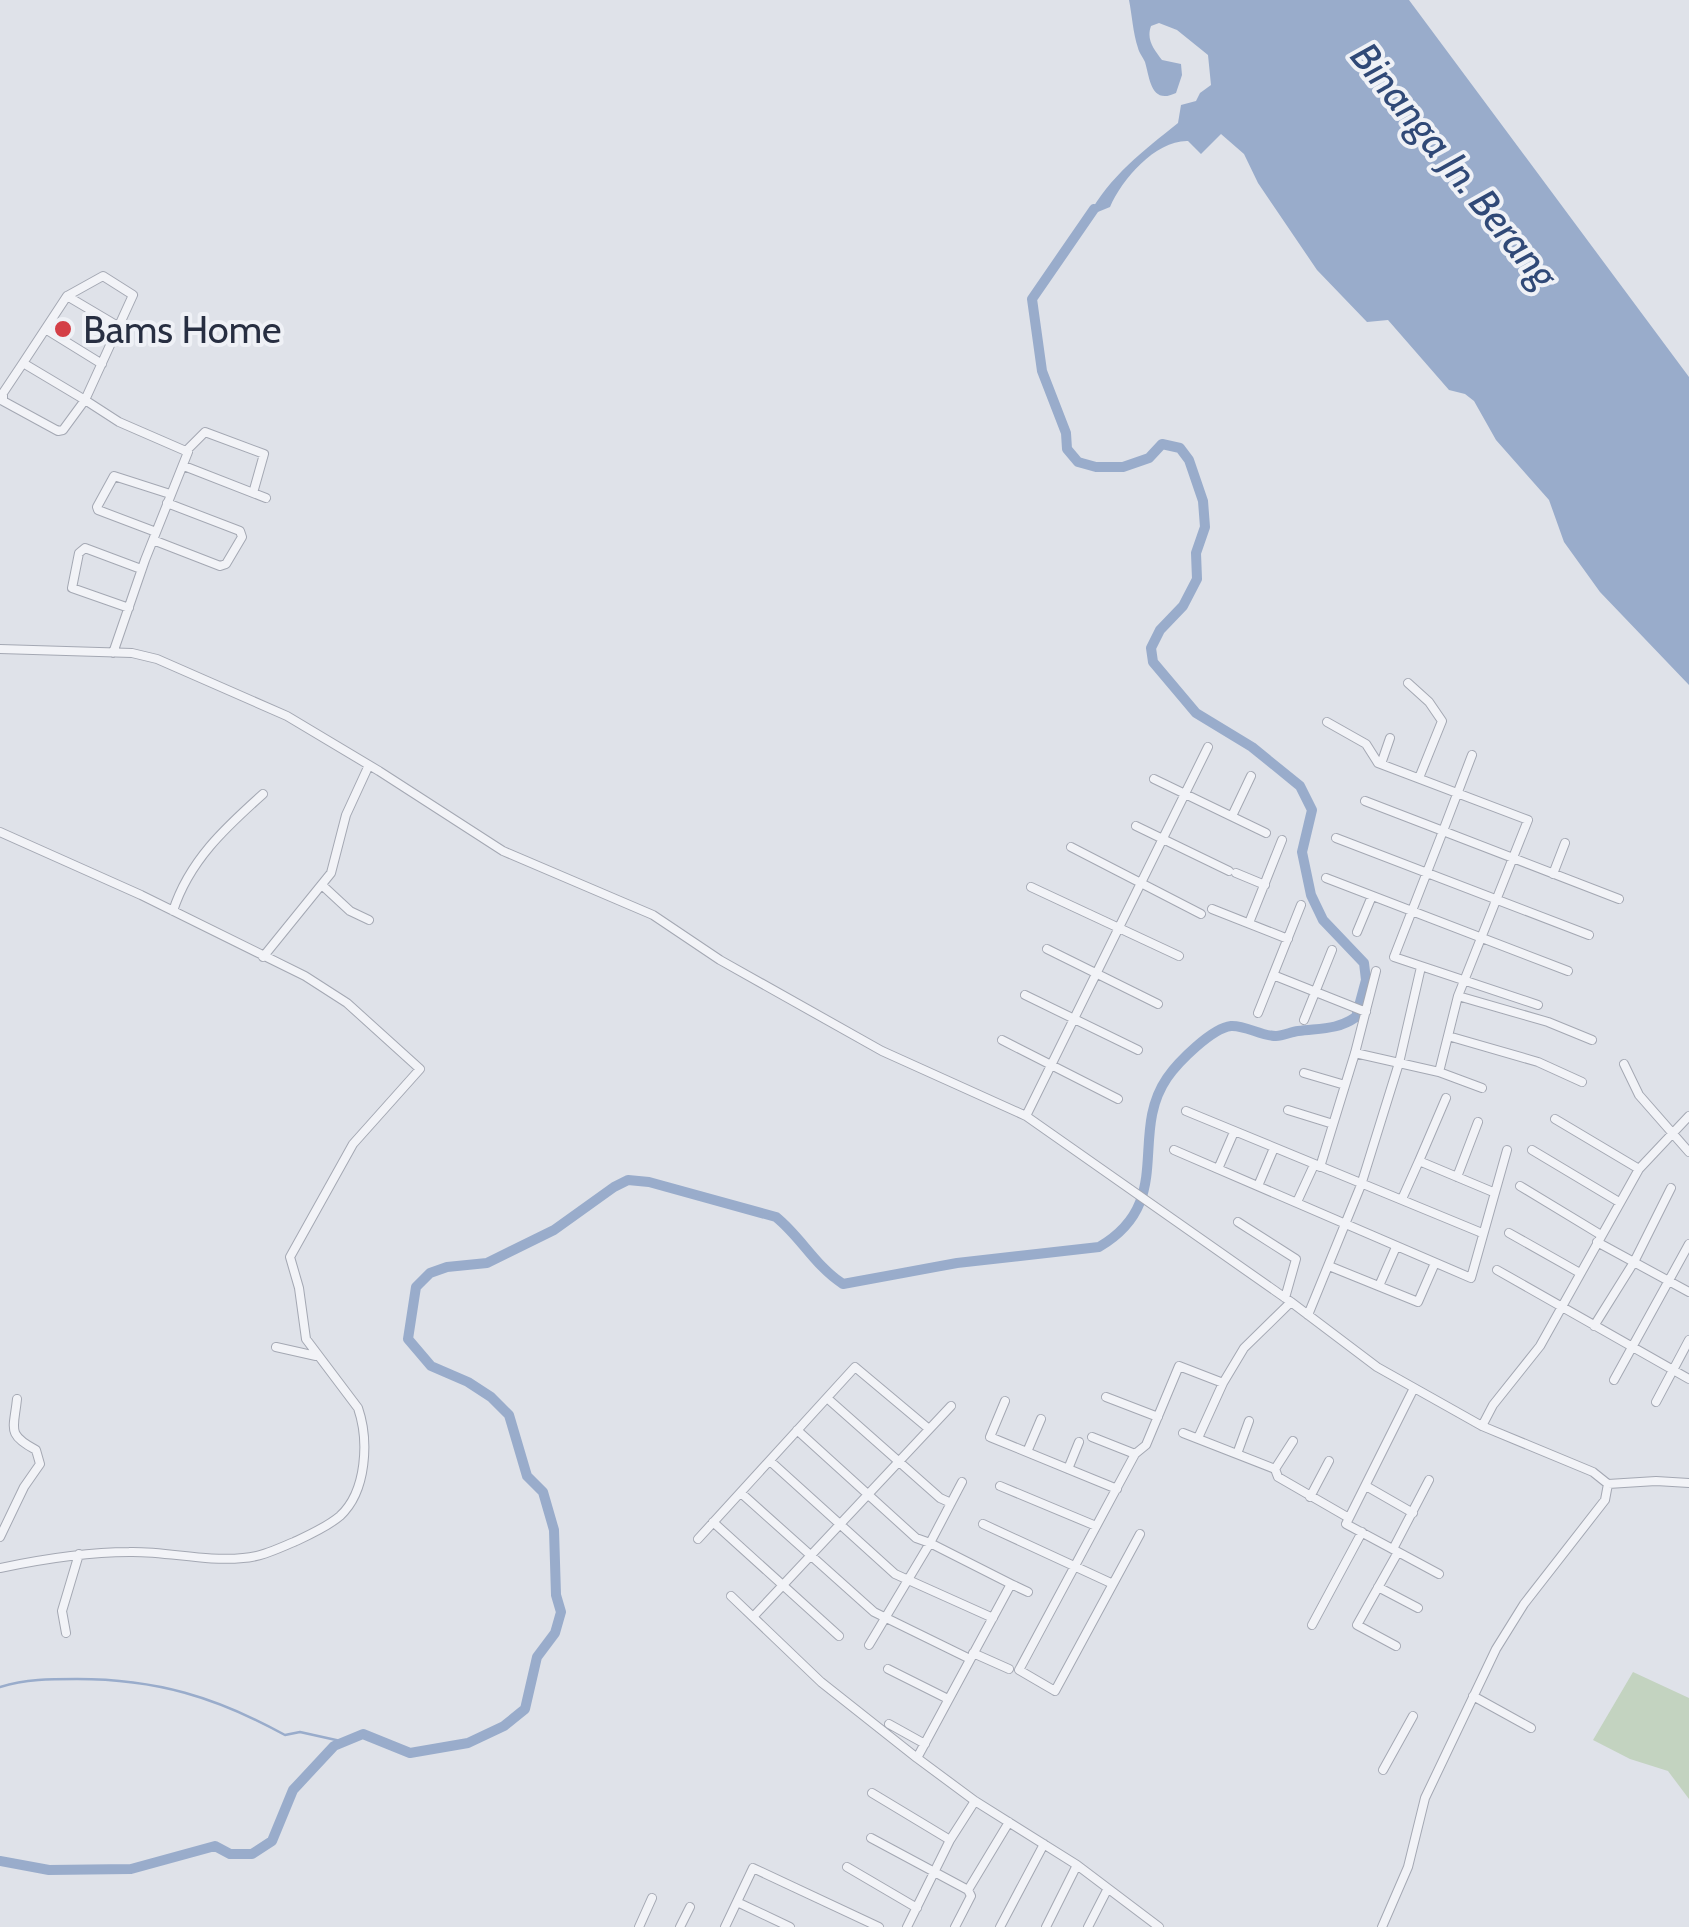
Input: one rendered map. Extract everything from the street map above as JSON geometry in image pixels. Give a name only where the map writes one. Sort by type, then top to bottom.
[{"type":"street","points":[[97,278],[109,278],[133,295],[85,400],[60,431],[4,402],[4,393],[67,296],[97,278]]},
{"type":"street","points":[[67,296],[116,326]]},
{"type":"street","points":[[47,330],[102,364]]},
{"type":"street","points":[[23,363],[119,422],[187,450]]},
{"type":"street","points":[[113,653],[187,450],[205,432],[264,454],[253,493]]},
{"type":"street","points":[[184,466],[266,498]]},
{"type":"street","points":[[114,476],[169,498],[240,531],[242,537],[226,564],[220,566],[97,507],[114,476]]},
{"type":"street","points":[[129,608],[72,588],[79,553],[85,548],[141,569]]},
{"type":"street","points":[[0,649],[113,653],[157,659],[287,716],[503,851],[652,915],[726,964],[897,1060],[997,1100],[1026,1116],[1377,1367],[1482,1426],[1593,1472],[1608,1484],[1689,1484]]},
{"type":"street","points":[[1408,684],[1429,702],[1442,721],[1420,778]]},
{"type":"street","points":[[1327,722],[1366,744],[1381,764],[1528,820],[1462,988],[1439,1072]]},
{"type":"street","points":[[1381,764],[1390,738]]},
{"type":"street","points":[[1026,1116],[1208,746]]},
{"type":"street","points":[[1472,754],[1394,957],[1420,973],[1592,1040]]},
{"type":"street","points":[[264,957],[323,886],[336,858],[346,814],[369,764]]},
{"type":"street","points":[[1232,816],[1250,776]]},
{"type":"street","points":[[1154,779],[1266,833]]},
{"type":"street","points":[[173,910],[203,854],[263,794]]},
{"type":"street","points":[[1364,801],[1619,899]]},
{"type":"street","points":[[1136,826],[1264,885]]},
{"type":"street","points":[[0,832],[173,910],[304,976],[363,1016],[396,1051],[419,1068],[346,1156],[290,1257],[306,1338],[362,1419],[361,1480],[340,1517],[271,1552],[240,1559],[128,1552],[79,1554],[0,1568]]},
{"type":"street","points":[[1336,838],[1589,935]]},
{"type":"street","points":[[1249,923],[1282,840]]},
{"type":"street","points":[[1553,874],[1565,843]]},
{"type":"street","points":[[1071,847],[1200,914]]},
{"type":"street","points":[[1326,878],[1568,972]]},
{"type":"street","points":[[323,886],[350,911],[369,920]]},
{"type":"street","points":[[1031,888],[1179,956]]},
{"type":"street","points":[[1357,932],[1372,896]]},
{"type":"street","points":[[1258,1013],[1301,905]]},
{"type":"street","points":[[1212,909],[1288,939]]},
{"type":"street","points":[[1047,950],[1158,1004]]},
{"type":"street","points":[[1304,1020],[1332,950]]},
{"type":"street","points":[[1296,1202],[1317,1166],[1333,1124],[1355,1053],[1360,1010],[1376,971]]},
{"type":"street","points":[[1308,1315],[1361,1185],[1399,1063],[1420,973]]},
{"type":"street","points":[[1273,975],[1360,1010]]},
{"type":"street","points":[[1462,988],[1538,1004]]},
{"type":"street","points":[[1026,995],[1138,1050]]},
{"type":"street","points":[[1448,1036],[1538,1062],[1582,1082]]},
{"type":"street","points":[[1002,1040],[1118,1098]]},
{"type":"street","points":[[1355,1053],[1439,1072],[1482,1088]]},
{"type":"street","points":[[1624,1064],[1639,1095],[1689,1152]]},
{"type":"street","points":[[1304,1073],[1345,1085]]},
{"type":"street","points":[[1402,1199],[1446,1098]]},
{"type":"street","points":[[1288,1110],[1333,1124]]},
{"type":"street","points":[[1186,1111],[1482,1233]]},
{"type":"street","points":[[1482,1426],[1502,1394],[1525,1369],[1639,1169],[1689,1116]]},
{"type":"street","points":[[1554,1119],[1639,1169]]},
{"type":"street","points":[[1457,1177],[1478,1122]]},
{"type":"street","points":[[1218,1168],[1234,1132]]},
{"type":"street","points":[[1258,1186],[1274,1148]]},
{"type":"street","points":[[1174,1150],[1471,1278],[1507,1150]]},
{"type":"street","points":[[1532,1150],[1619,1202]]},
{"type":"street","points":[[1419,1161],[1493,1192]]},
{"type":"street","points":[[1520,1186],[1634,1262],[1689,1292]]},
{"type":"street","points":[[1594,1326],[1634,1262],[1672,1188]]},
{"type":"street","points":[[1198,1438],[1222,1383],[1244,1348],[1288,1300],[1296,1259],[1238,1222]]},
{"type":"street","points":[[1509,1233],[1580,1273]]},
{"type":"street","points":[[1614,1380],[1689,1244]]},
{"type":"street","points":[[1379,1286],[1396,1247]]},
{"type":"street","points":[[1329,1266],[1418,1302],[1434,1263]]},
{"type":"street","points":[[1497,1270],[1689,1379]]},
{"type":"street","points":[[1656,1402],[1689,1340]]},
{"type":"street","points":[[276,1347],[316,1356]]},
{"type":"street","points":[[1140,1534],[1055,1692],[1019,1670],[1135,1454],[1146,1445],[1179,1366],[1222,1383]]},
{"type":"street","points":[[698,1539],[855,1367],[930,1429]]},
{"type":"street","points":[[1414,1388],[1346,1524],[1439,1574]]},
{"type":"street","points":[[1106,1396],[1158,1417]]},
{"type":"street","points":[[827,1398],[940,1498],[951,1503]]},
{"type":"street","points":[[0,1538],[24,1487],[40,1464],[36,1450],[15,1438],[17,1399]]},
{"type":"street","points":[[1005,1402],[990,1437],[1117,1489]]},
{"type":"street","points":[[753,1617],[951,1406]]},
{"type":"street","points":[[1027,1452],[1041,1419]]},
{"type":"street","points":[[1237,1454],[1249,1422]]},
{"type":"street","points":[[797,1430],[916,1538],[1028,1592]]},
{"type":"street","points":[[1183,1433],[1275,1470],[1278,1477],[1349,1518]]},
{"type":"street","points":[[1092,1437],[1135,1454]]},
{"type":"street","points":[[1275,1470],[1293,1441]]},
{"type":"street","points":[[1068,1469],[1079,1442]]},
{"type":"street","points":[[770,1461],[895,1574],[993,1618]]},
{"type":"street","points":[[1310,1497],[1329,1462]]},
{"type":"street","points":[[1396,1646],[1357,1625],[1429,1480]]},
{"type":"street","points":[[869,1645],[962,1482]]},
{"type":"street","points":[[1382,1927],[1408,1867],[1426,1798],[1502,1637],[1605,1500],[1608,1484]]},
{"type":"street","points":[[1000,1486],[1096,1526]]},
{"type":"street","points":[[1366,1486],[1413,1513]]},
{"type":"street","points":[[741,1493],[874,1612],[971,1656],[1010,1669]]},
{"type":"street","points":[[713,1522],[839,1636]]},
{"type":"street","points":[[983,1524],[1113,1584]]},
{"type":"street","points":[[1312,1625],[1362,1532]]},
{"type":"street","points":[[66,1632],[62,1611],[79,1554]]},
{"type":"street","points":[[918,1758],[1010,1584]]},
{"type":"street","points":[[1378,1586],[1418,1608]]},
{"type":"street","points":[[731,1596],[821,1682],[918,1758],[1159,1927]]},
{"type":"street","points":[[888,1669],[948,1699]]},
{"type":"street","points":[[1473,1696],[1530,1728]]},
{"type":"street","points":[[1383,1770],[1414,1716]]},
{"type":"street","points":[[889,1724],[925,1744]]},
{"type":"street","points":[[872,1794],[950,1840]]},
{"type":"street","points":[[907,1927],[950,1840],[975,1800]]},
{"type":"street","points":[[968,1890],[1009,1822]]},
{"type":"street","points":[[871,1838],[968,1890],[971,1896],[955,1927]]},
{"type":"street","points":[[1002,1926],[1044,1844]]},
{"type":"street","points":[[1046,1927],[1077,1866]]},
{"type":"street","points":[[846,1867],[917,1908]]},
{"type":"street","points":[[726,1927],[753,1868],[863,1924],[880,1927]]},
{"type":"street","points":[[1088,1927],[1107,1890]]},
{"type":"street","points":[[638,1927],[652,1898]]},
{"type":"street","points":[[737,1902],[790,1927]]},
{"type":"street","points":[[680,1927],[690,1907]]},
{"type":"street","points":[[1138,1927],[1144,1916]]},
{"type":"green space","points":[[1633,1672],[1689,1698],[1689,1799],[1668,1771],[1630,1759],[1593,1740]]},
{"type":"water","name":"Binanga Jn. Berang","points":[[1129,0],[1409,0],[1689,377],[1689,685],[1600,592],[1564,542],[1549,500],[1496,440],[1474,401],[1449,390],[1388,320],[1367,322],[1317,270],[1258,183],[1244,154],[1221,134],[1201,154],[1188,141],[1176,142],[1152,154],[1123,185],[1110,207],[1088,216],[1117,176],[1178,123],[1181,105],[1196,101],[1211,85],[1208,55],[1177,30],[1159,23],[1151,26],[1152,44],[1162,60],[1181,64],[1182,75],[1176,93],[1157,93],[1139,50]]},
{"type":"waterway","points":[[0,1861],[49,1870],[131,1869],[215,1846],[230,1854],[252,1854],[272,1841],[293,1790],[334,1746],[363,1734],[410,1753],[468,1743],[504,1726],[525,1709],[537,1657],[555,1633],[561,1612],[556,1595],[554,1530],[543,1492],[527,1476],[509,1415],[468,1382],[431,1366],[408,1339],[416,1287],[430,1273],[487,1263],[554,1230],[628,1180],[649,1182],[776,1217],[843,1284],[957,1263],[1099,1247],[1122,1229],[1137,1210],[1144,1189],[1156,1100],[1167,1078],[1196,1047],[1231,1026],[1279,1036],[1335,1026],[1356,1017],[1366,980],[1364,963],[1323,920],[1311,895],[1302,852],[1312,810],[1300,786],[1252,747],[1196,713],[1153,662],[1151,648],[1160,630],[1183,606],[1197,579],[1196,553],[1205,527],[1203,501],[1189,460],[1180,448],[1162,444],[1149,458],[1123,467],[1096,467],[1078,462],[1067,449],[1066,433],[1042,371],[1032,299],[1094,209]]},
{"type":"waterway","points":[[0,1687],[48,1679],[133,1682],[210,1701],[285,1735],[300,1732],[345,1742]]},
{"type":"place","name":"Bams Home","points":[[63,329]]}]
